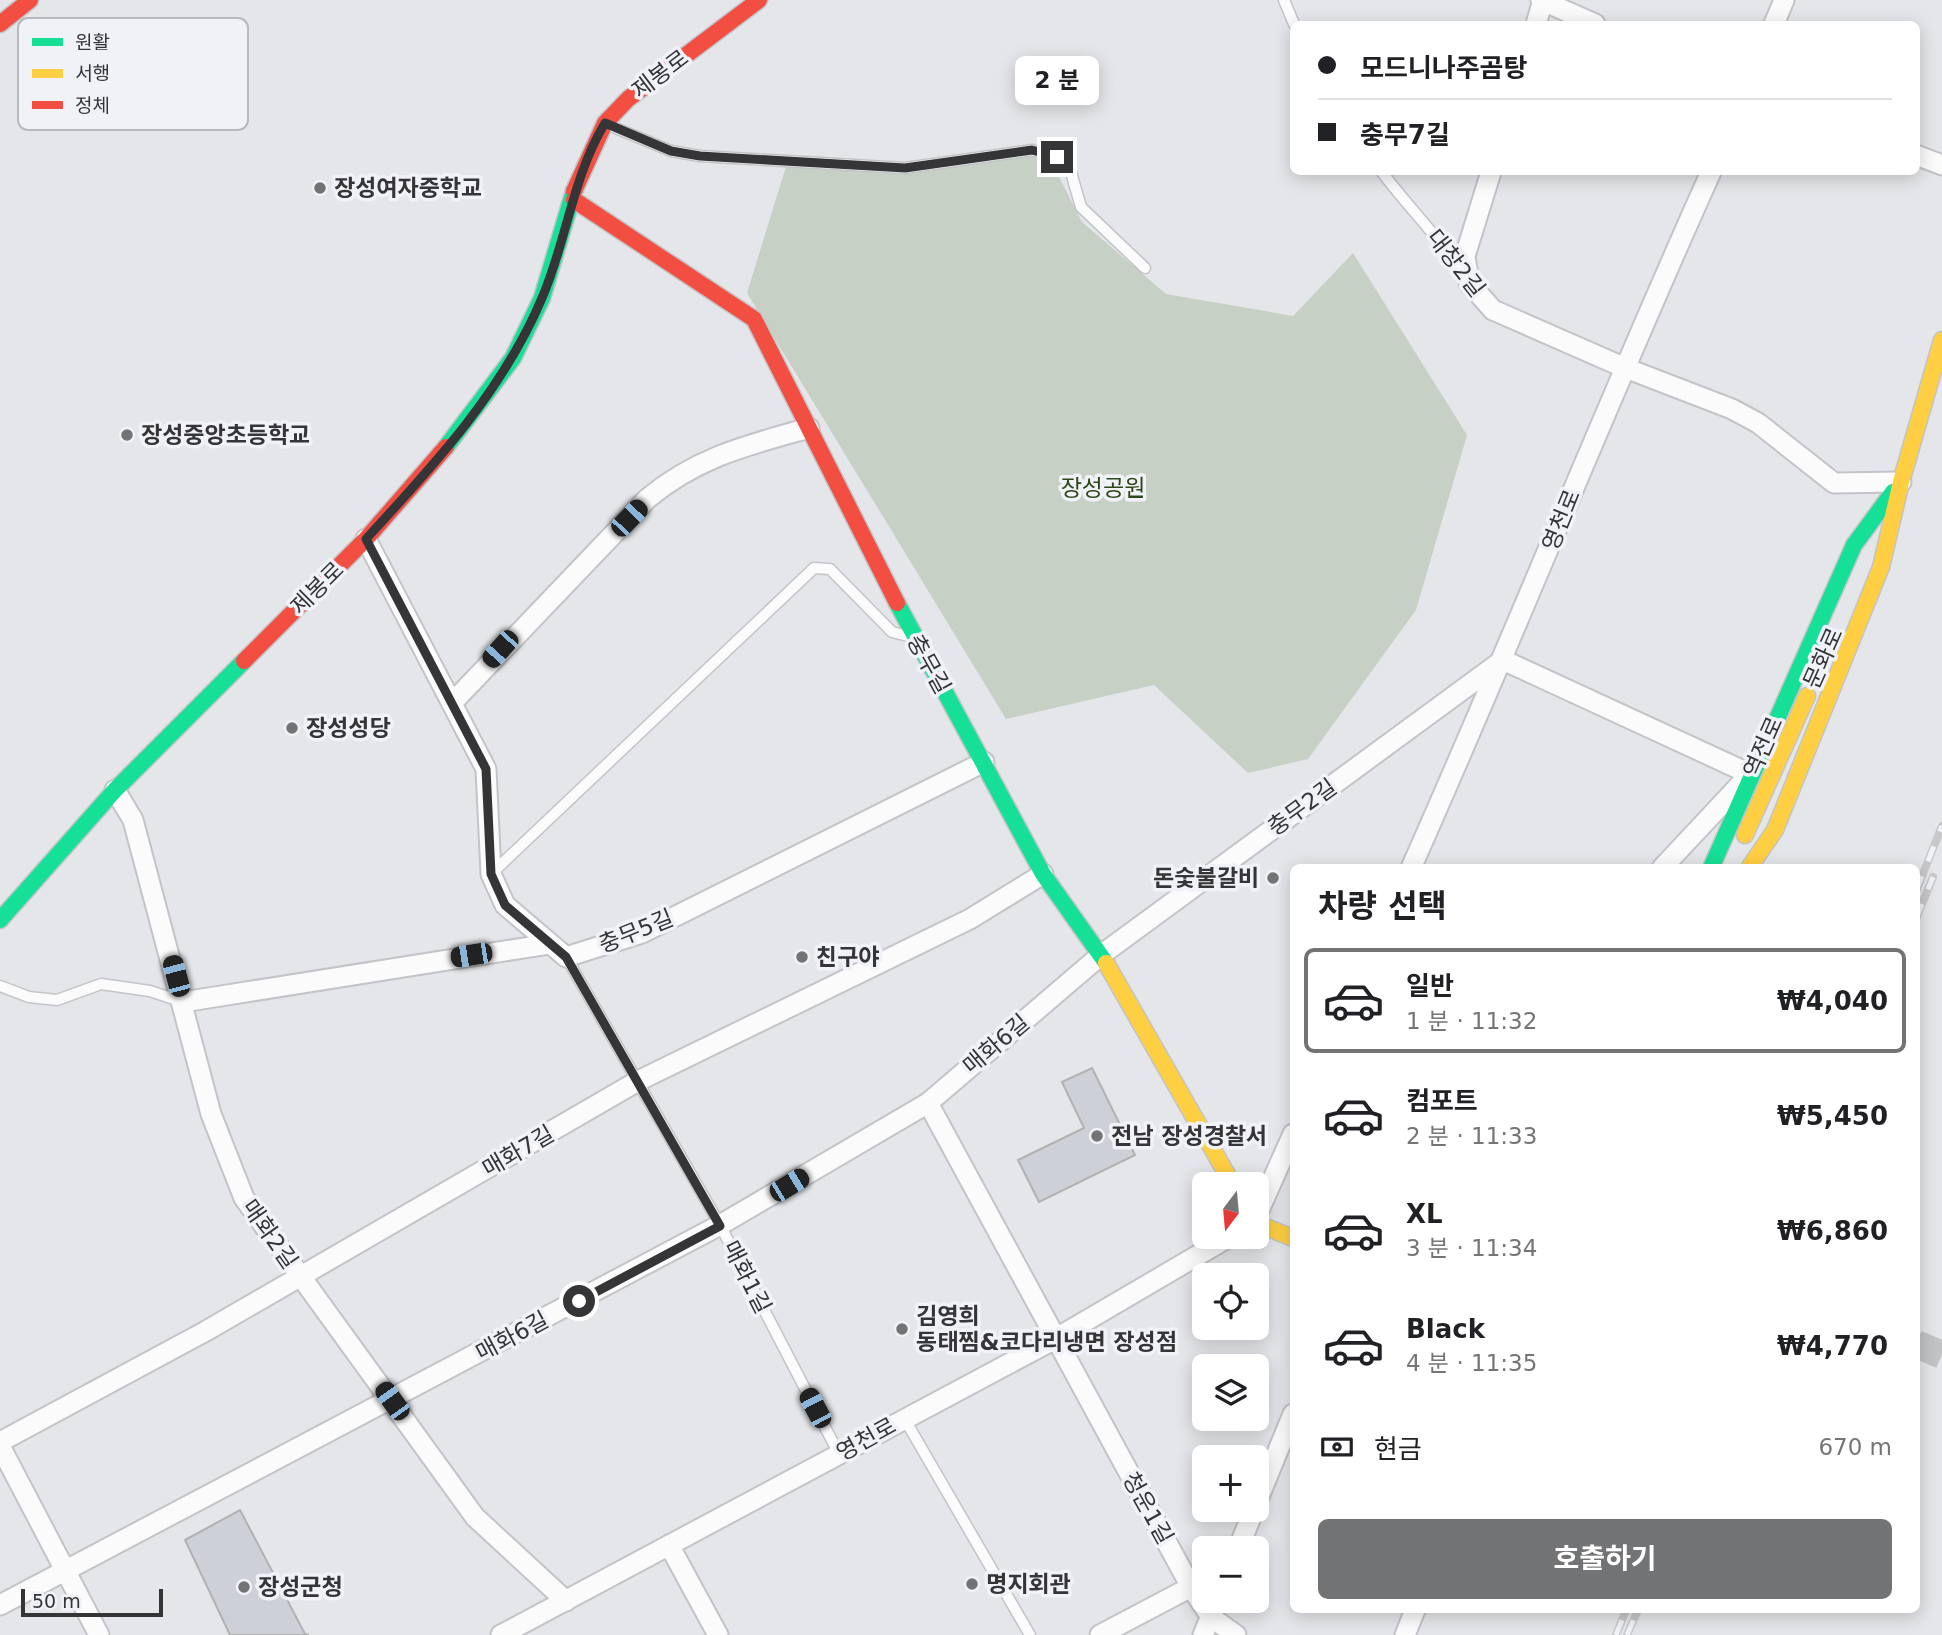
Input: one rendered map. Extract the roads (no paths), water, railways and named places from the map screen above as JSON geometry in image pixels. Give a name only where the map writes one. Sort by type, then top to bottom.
[{"type":"main road","points":[[0,24],[30,0]]},
{"type":"main road","name":"제봉로","points":[[0,920],[116,790],[366,539],[457,435],[513,358],[542,298],[589,150],[605,123],[628,99],[760,0]]},
{"type":"main road","name":"충무길","points":[[574,200],[754,318],[914,637],[1043,874],[1101,955],[1226,1172]]},
{"type":"main road","name":"역전로","points":[[1752,864],[1775,830],[1853,643],[1881,567],[1901,482],[1942,340]]},
{"type":"main road","points":[[1857,583],[1901,482]]},
{"type":"main road","name":"역전로","points":[[1713,864],[1750,774],[1854,545],[1901,482]]},
{"type":"main road","name":"문화로","points":[[1745,835],[1812,684]]},
{"type":"main road","points":[[1269,1228],[1290,1237]]},
{"type":"street","points":[[1537,21],[1542,0],[1588,21]]},
{"type":"street","points":[[1775,21],[1784,0]]},
{"type":"street","points":[[1920,157],[1942,165]]},
{"type":"street","points":[[1469,284],[1465,256],[1490,175]]},
{"type":"street","name":"영천로","points":[[1413,864],[1503,660],[1623,367],[1711,175]]},
{"type":"street","name":"대창2길","points":[[1469,284],[1493,310],[1623,367],[1732,409],[1758,423],[1834,483],[1901,482]]},
{"type":"street","points":[[452,703],[647,499],[670,480],[699,462],[809,428]]},
{"type":"street","points":[[366,539],[486,769],[491,874],[505,905],[566,957]]},
{"type":"street","points":[[1503,660],[1750,774],[1666,864]]},
{"type":"street","name":"충무2길","points":[[1101,955],[1503,660]]},
{"type":"street","name":"충무5길","points":[[566,957],[642,933],[984,762]]},
{"type":"street","name":"매화2길","points":[[116,790],[133,820],[211,1114],[244,1199],[475,1517],[566,1601]]},
{"type":"street","name":"매화7길","points":[[0,1444],[638,1081],[970,919],[1043,874]]},
{"type":"street","points":[[183,1002],[549,944]]},
{"type":"street","name":"매화6길","points":[[0,1605],[720,1226],[928,1103],[1101,955]]},
{"type":"street","name":"청운1길","points":[[928,1103],[1210,1618]]},
{"type":"street","points":[[1269,1188],[1290,1141]]},
{"type":"street","name":"영천로","points":[[501,1635],[1055,1339],[1207,1250]]},
{"type":"street","points":[[1269,1472],[1290,1421]]},
{"type":"street","points":[[0,1444],[99,1635]]},
{"type":"street","points":[[669,1545],[718,1635]]},
{"type":"street","points":[[1100,1635],[1191,1587]]},
{"type":"street","points":[[1405,1635],[1414,1613]]},
{"type":"street","points":[[1210,1618],[1236,1635]]},
{"type":"lane","points":[[1284,0],[1293,21]]},
{"type":"lane","points":[[605,123],[671,151],[700,156],[905,168],[1032,150],[1057,157],[1070,169],[1081,207],[1145,268]]},
{"type":"lane","name":"대창2길","points":[[1384,175],[1401,198],[1443,242],[1469,284]]},
{"type":"lane","points":[[491,874],[814,568],[830,569],[892,632],[914,637]]},
{"type":"lane","name":"매화1길","points":[[566,957],[720,1226],[839,1454]]},
{"type":"lane","points":[[0,986],[29,997],[57,1000],[101,984],[150,992],[183,1002]]},
{"type":"lane","points":[[904,1418],[1030,1635]]},
{"type":"tunnel","points":[[1920,1346],[1942,1355]]},
{"type":"railway","points":[[1920,881],[1942,826]]},
{"type":"railway","points":[[1920,909],[1933,877]]},
{"type":"railway","points":[[1616,1635],[1625,1613]]},
{"type":"railway","points":[[1627,1635],[1637,1613]]},
{"type":"place","name":"장성여자중학교","points":[[320,188]]},
{"type":"place","name":"장성중앙초등학교","points":[[127,435]]},
{"type":"place","name":"장성성당","points":[[292,728]]},
{"type":"place","name":"돈숯불갈비","points":[[1273,878]]},
{"type":"place","name":"친구야","points":[[802,957]]},
{"type":"place","name":"전남 장성경찰서","points":[[1097,1136]]},
{"type":"place","name":"김영희 동태찜&코다리냉면 장성점","points":[[902,1329]]},
{"type":"place","name":"명지회관","points":[[972,1584]]},
{"type":"place","name":"장성군청","points":[[244,1587]]},
{"type":"park label","name":"장성공원","points":[[1103,488]]}]
